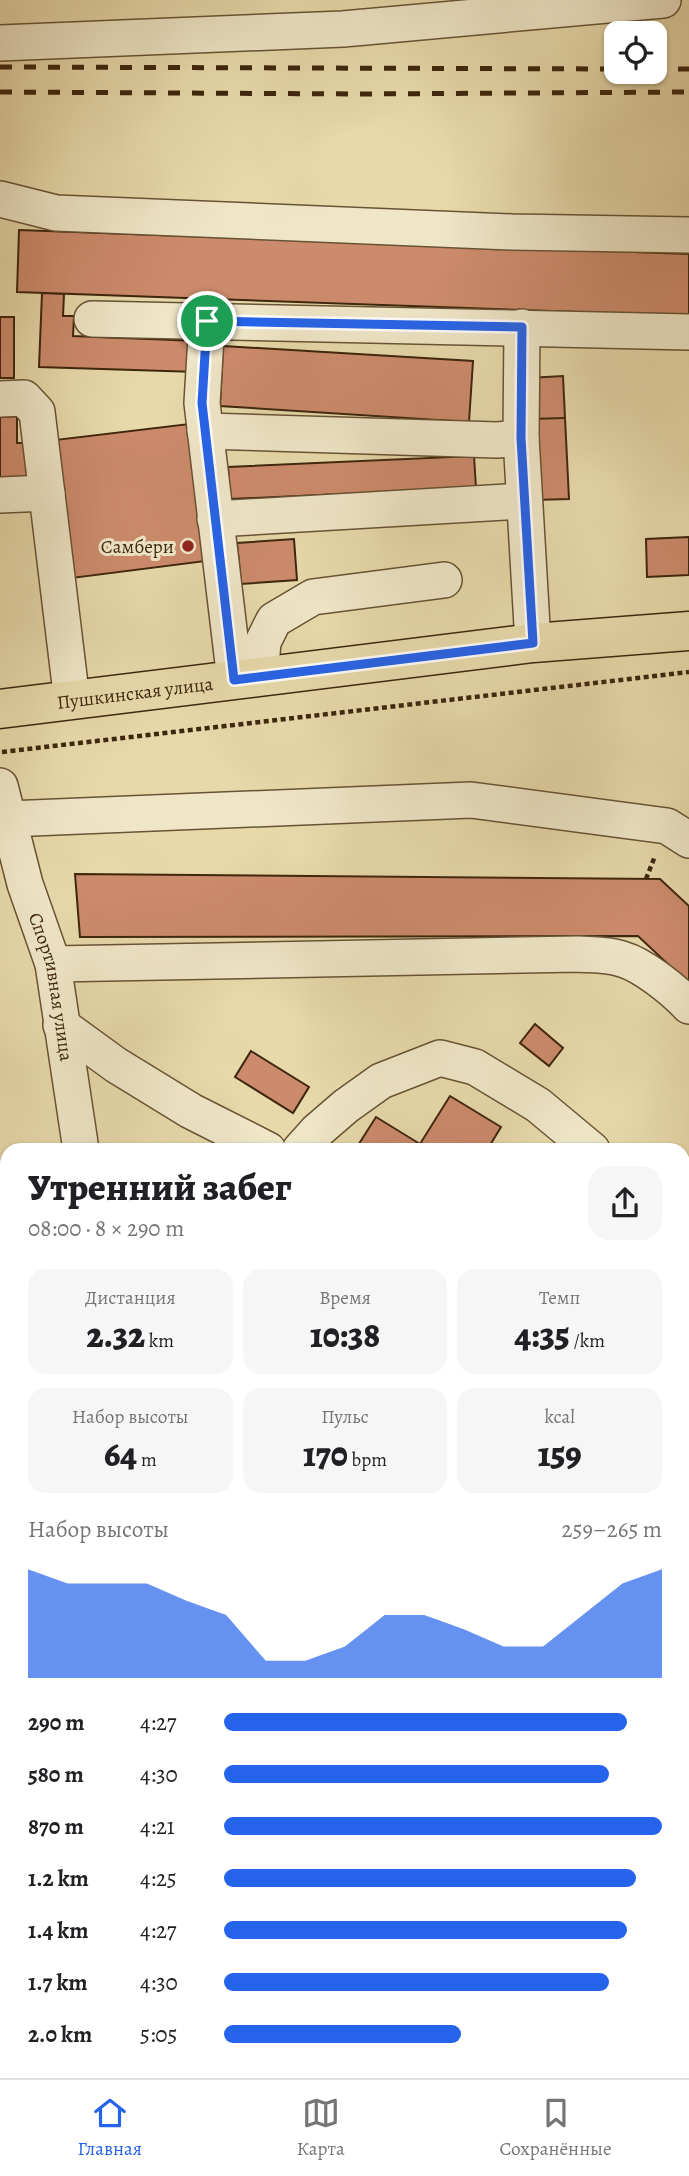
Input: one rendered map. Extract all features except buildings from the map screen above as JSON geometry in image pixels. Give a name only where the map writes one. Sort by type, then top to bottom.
[{"type":"main road","name":"Пушкинская улица","points":[[0,709],[533,643],[689,631]]},
{"type":"lane","points":[[0,43],[343,29],[663,0]]},
{"type":"lane","points":[[0,199],[56,213],[512,232],[689,235]]},
{"type":"lane","points":[[92,319],[689,332]]},
{"type":"lane","points":[[207,321],[202,403],[205,431],[215,519],[247,679]]},
{"type":"lane","points":[[522,327],[521,438],[525,481],[523,501],[533,643]]},
{"type":"lane","points":[[0,399],[24,398],[37,412],[72,701]]},
{"type":"lane","points":[[205,431],[497,440],[521,438]]},
{"type":"lane","points":[[0,495],[47,493]]},
{"type":"lane","points":[[215,519],[523,501]]},
{"type":"lane","points":[[247,679],[274,620],[313,597],[444,580]]},
{"type":"lane","points":[[4,802],[471,800],[667,826],[689,840]]},
{"type":"lane","name":"Спортивная улица","points":[[4,802],[25,884],[52,964],[79,1143]]},
{"type":"lane","points":[[52,964],[578,954],[623,959],[640,967],[689,1006]]},
{"type":"lane","points":[[61,1025],[116,1065],[180,1105],[254,1143]]},
{"type":"lane","points":[[307,1143],[337,1114],[381,1081],[440,1058],[475,1067],[538,1105],[584,1143]]},
{"type":"path","points":[[0,753],[689,672]]},
{"type":"railway","points":[[0,67],[604,69]]},
{"type":"railway","points":[[667,69],[689,69]]},
{"type":"railway","points":[[0,92],[689,92]]},
{"type":"place","name":"Самбери","points":[[188,546]]},
{"type":"route","points":[[207,321],[522,327],[521,438],[525,481],[523,501],[533,643],[234,680],[202,403],[207,321]]}]
